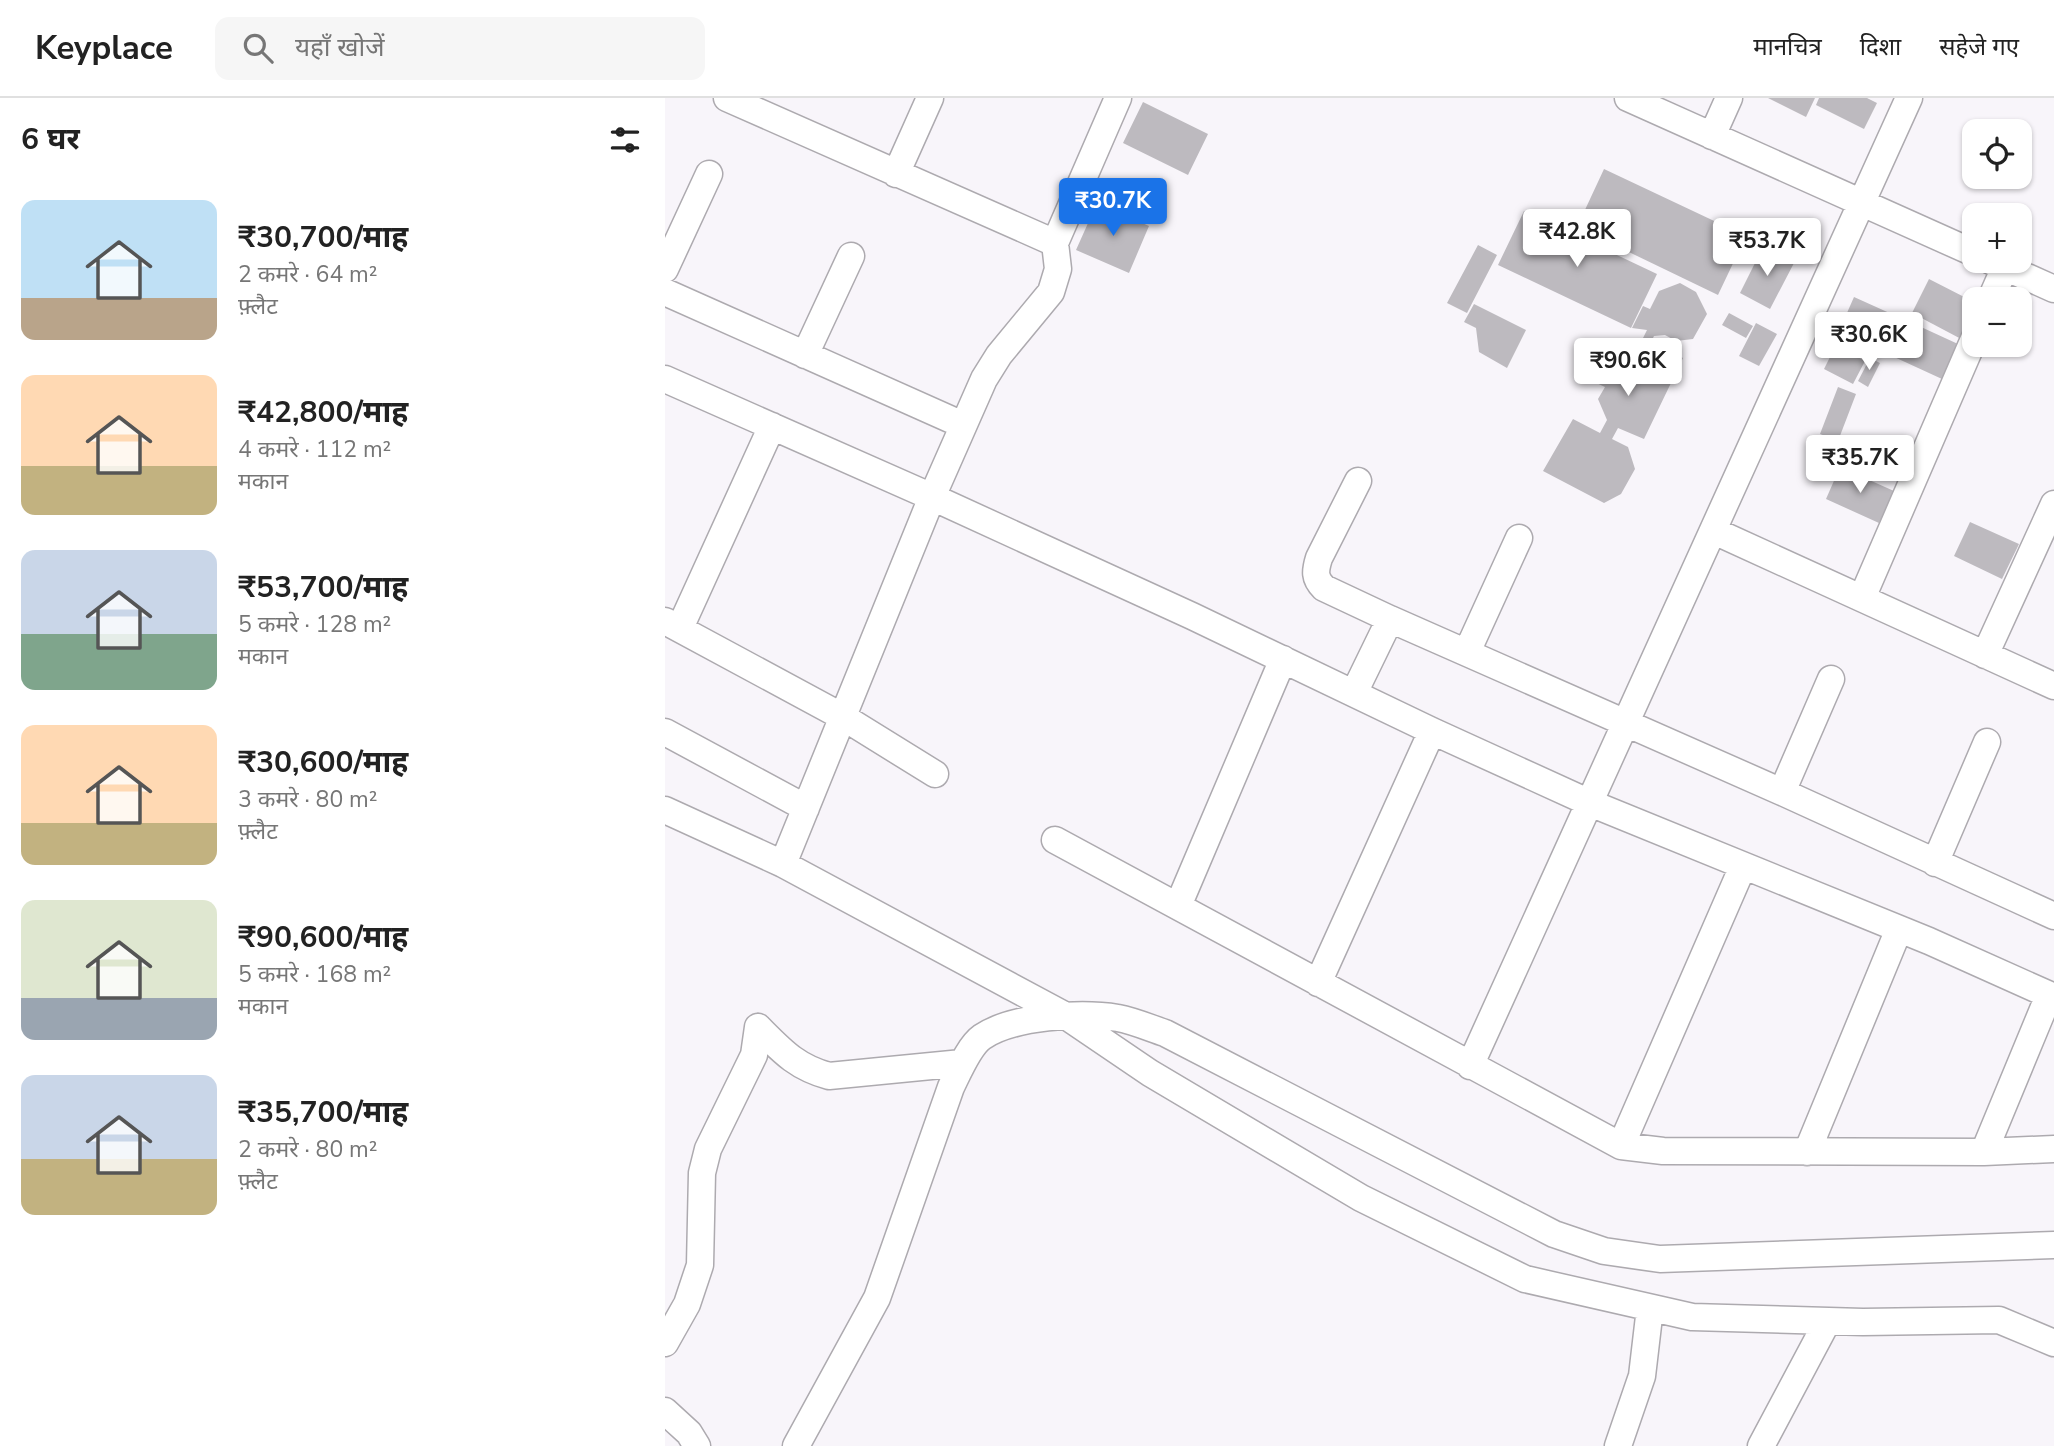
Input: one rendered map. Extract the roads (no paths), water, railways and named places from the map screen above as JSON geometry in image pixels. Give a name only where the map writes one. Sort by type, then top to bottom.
[{"type":"street","points":[[896,174],[930,98]]},
{"type":"street","points":[[783,864],[932,497],[984,379],[999,355],[1051,292],[1058,269],[1055,243],[1118,98]]},
{"type":"street","points":[[1628,98],[1962,248]]},
{"type":"street","points":[[1712,136],[1729,98]]},
{"type":"street","points":[[1470,1066],[1909,98]]},
{"type":"street","points":[[741,101],[896,174],[1055,243]]},
{"type":"street","points":[[665,269],[709,173]]},
{"type":"street","points":[[805,355],[851,256]]},
{"type":"street","points":[[2018,273],[2054,289]]},
{"type":"street","points":[[665,292],[963,425]]},
{"type":"street","points":[[1862,598],[1966,357]]},
{"type":"street","points":[[665,379],[1192,616],[1590,803],[1899,929],[2052,996],[1984,1152]]},
{"type":"street","points":[[772,426],[672,624],[843,718],[935,774]]},
{"type":"street","points":[[1357,481],[1319,558],[1315,571],[1317,581],[1324,588],[2054,916]]},
{"type":"street","points":[[1985,655],[2054,504]]},
{"type":"street","points":[[1714,531],[2054,686]]},
{"type":"street","points":[[1467,652],[1519,538]]},
{"type":"street","points":[[1354,693],[1390,619]]},
{"type":"street","points":[[1178,906],[1283,659]]},
{"type":"street","points":[[1782,792],[1831,679]]},
{"type":"street","points":[[1318,983],[1432,731]]},
{"type":"street","points":[[665,732],[806,808]]},
{"type":"street","points":[[1935,863],[1987,742]]},
{"type":"street","points":[[665,810],[783,864],[1066,1016],[1150,1073],[1361,1198],[1525,1279],[1692,1317],[1827,1322],[1999,1320],[2054,1343]]},
{"type":"street","points":[[1055,840],[1621,1146],[1663,1151],[1807,1152],[1984,1152],[2054,1149]]},
{"type":"street","points":[[1621,1146],[1743,866]]},
{"type":"street","points":[[1807,1152],[1899,929]]},
{"type":"street","points":[[796,1446],[877,1298],[951,1087],[963,1063],[980,1038],[1016,1021],[1066,1016],[1119,1018],[1165,1033],[1554,1234],[1604,1251],[1660,1259],[2054,1245]]},
{"type":"street","points":[[665,1343],[697,1282],[700,1265],[702,1173],[708,1149],[754,1055],[758,1027],[790,1058],[808,1070],[829,1076],[963,1063]]},
{"type":"street","points":[[1618,1446],[1642,1376],[1650,1308]]},
{"type":"street","points":[[1761,1446],[1827,1322]]},
{"type":"street","points":[[665,1411],[689,1433],[697,1446]]}]
